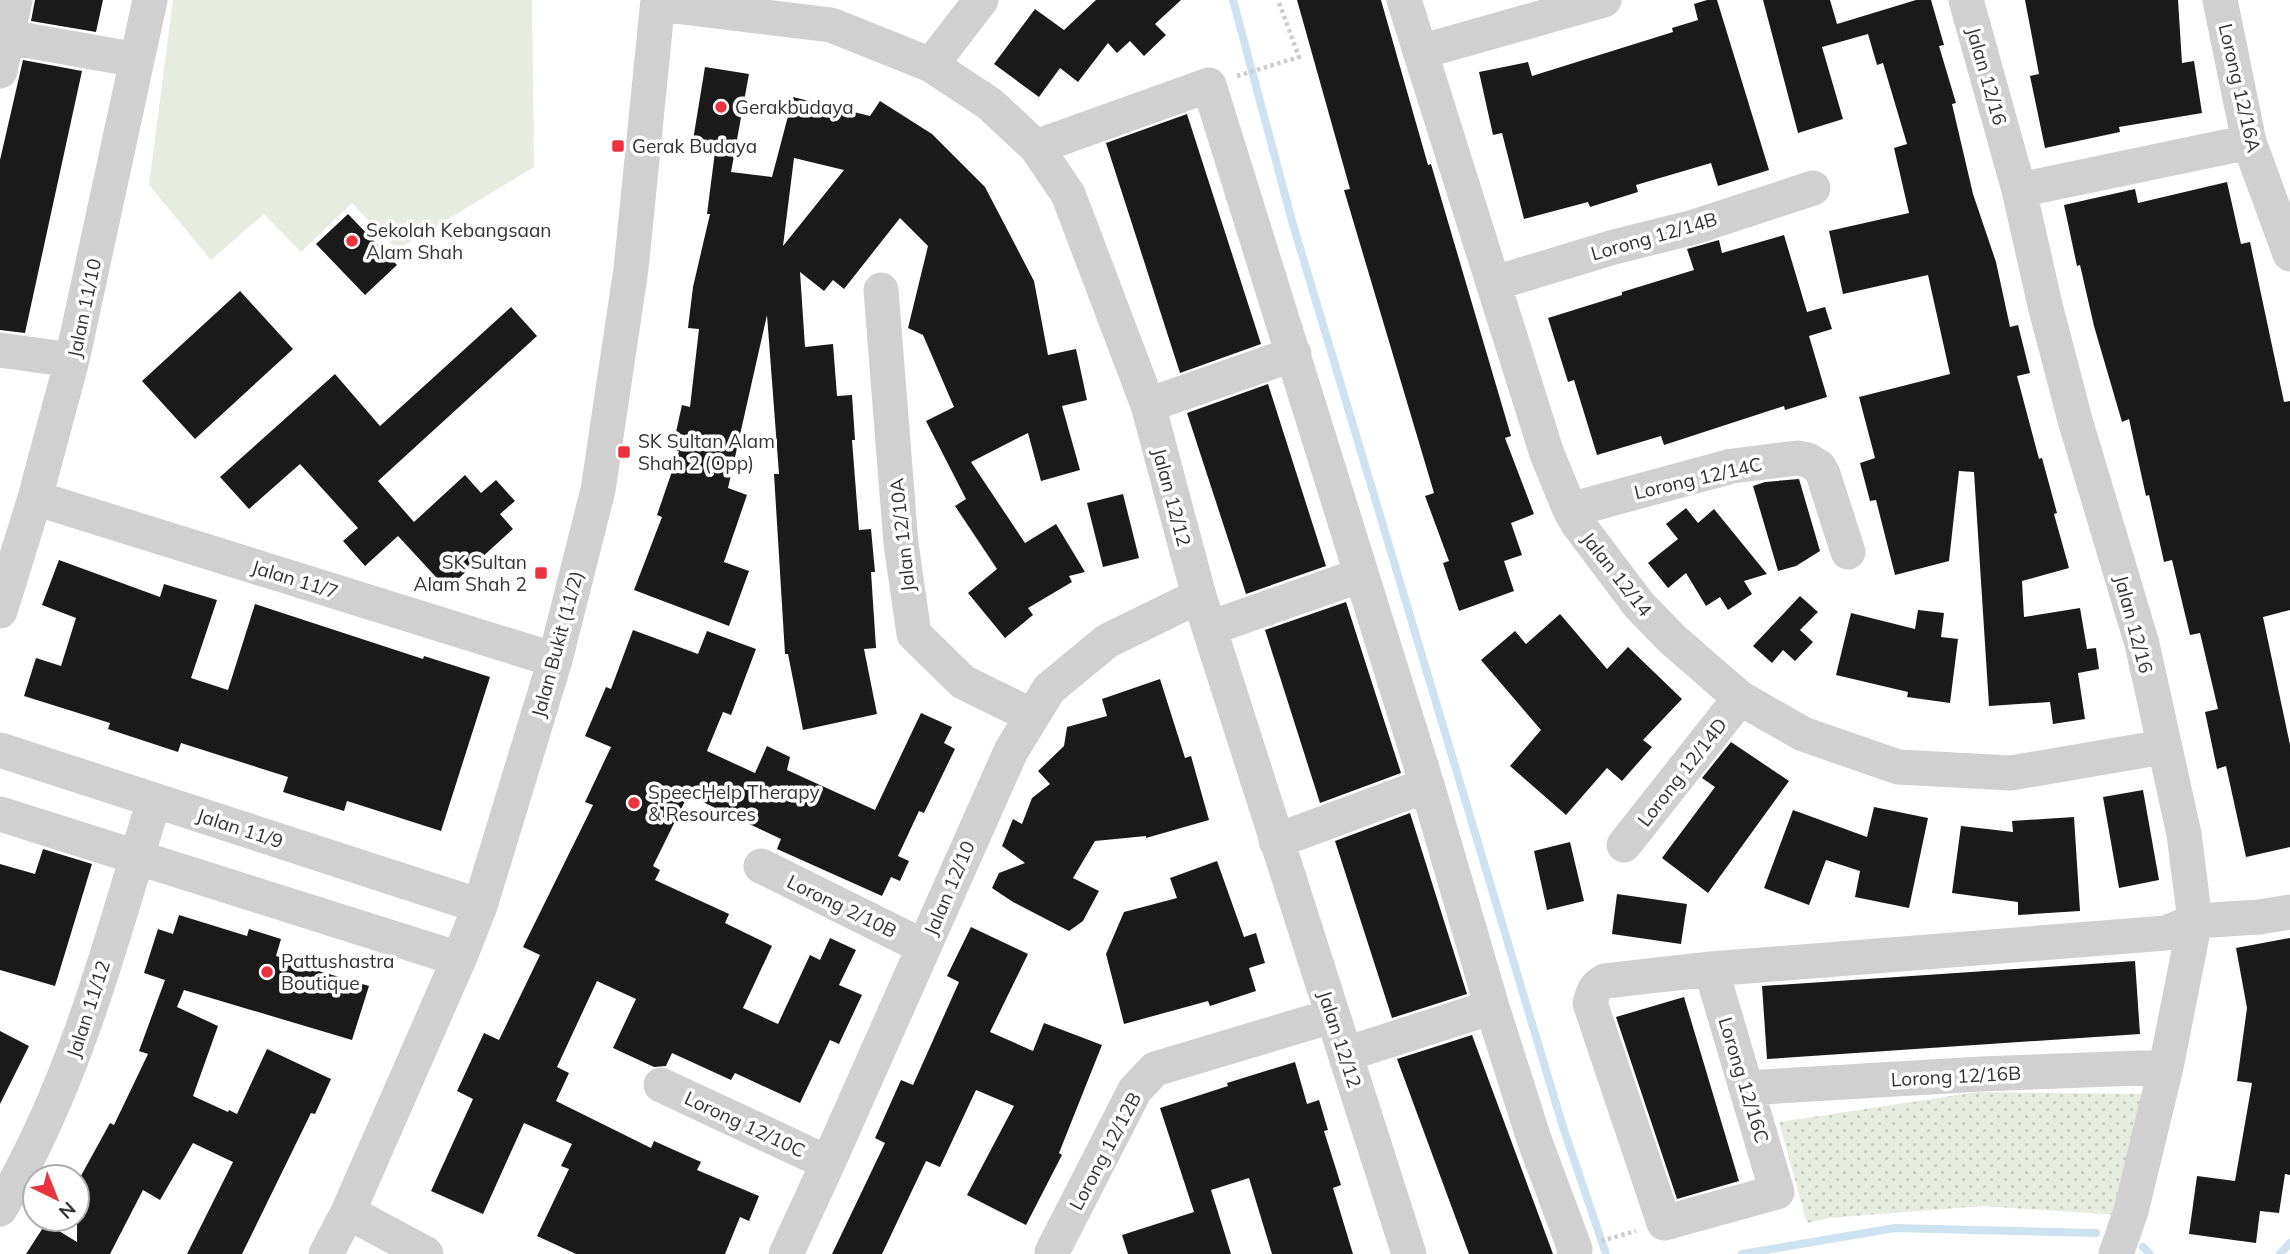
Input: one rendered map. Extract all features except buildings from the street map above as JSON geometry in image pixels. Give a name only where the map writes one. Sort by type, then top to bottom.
[{"type":"street","points":[[0,71],[15,0]]},
{"type":"street","name":"Jalan 11/10","points":[[0,611],[35,498],[72,360],[150,0]]},
{"type":"street","points":[[931,65],[982,0]]},
{"type":"street","name":"Jalan 12/14","points":[[1404,0],[1547,454],[1570,510],[1588,539],[1639,605],[1672,639],[1740,698],[1803,734],[1898,767],[2011,773],[2164,747]]},
{"type":"street","points":[[1420,52],[1604,0]]},
{"type":"street","name":"Jalan 12/16","points":[[1966,0],[2019,190],[2074,420],[2142,644],[2184,834],[2195,921],[2166,1067],[2131,1210],[2116,1254]]},
{"type":"street","name":"Lorong 12/16A","points":[[2220,0],[2249,142],[2290,254]]},
{"type":"street","name":"Jalan 12/12","points":[[658,2],[831,25],[931,65],[990,104],[1036,148],[1068,194],[1147,405],[1204,612],[1409,1254]]},
{"type":"street","name":"Jalan Bukit (11/2)","points":[[326,1254],[348,1212],[480,906],[555,660],[598,490],[631,269],[658,2]]},
{"type":"street","points":[[8,37],[137,61]]},
{"type":"street","points":[[1036,148],[1209,85],[1534,1139],[1575,1249],[1586,1248]]},
{"type":"street","points":[[2019,190],[2249,142]]},
{"type":"street","name":"Lorong 12/14B","points":[[1494,283],[1614,247],[1694,227],[1813,188]]},
{"type":"street","name":"Jalan 12/10A","points":[[881,290],[901,544],[914,634],[963,681],[1032,716]]},
{"type":"street","points":[[0,349],[72,360]]},
{"type":"street","points":[[1147,405],[1294,354]]},
{"type":"street","name":"Lorong 12/14C","points":[[1570,510],[1732,466],[1797,458],[1808,460],[1819,467],[1823,474],[1848,552]]},
{"type":"street","name":"Jalan 11/7","points":[[35,498],[555,660]]},
{"type":"street","name":"Jalan 12/10","points":[[786,1254],[1011,751],[1048,689],[1107,641],[1204,612],[1361,575]]},
{"type":"street","name":"Lorong 12/14D","points":[[1624,845],[1740,698]]},
{"type":"street","name":"Jalan 11/9","points":[[0,750],[480,906]]},
{"type":"street","points":[[1276,841],[1427,785]]},
{"type":"street","name":"Jalan 11/12","points":[[0,1209],[11,1167],[77,1047],[154,800]]},
{"type":"street","points":[[0,814],[459,959]]},
{"type":"street","name":"Lorong 2/10B","points":[[761,866],[924,947]]},
{"type":"street","points":[[1711,969],[2166,933],[2195,921],[2290,912]]},
{"type":"street","name":"Lorong 12/16C","points":[[1711,969],[1746,1088],[1777,1192],[1664,1223],[1591,1003],[1598,984],[1711,969]]},
{"type":"street","points":[[1346,1054],[1492,1007]]},
{"type":"street","name":"Lorong 12/12B","points":[[1052,1252],[1135,1090],[1155,1069],[1332,1016]]},
{"type":"street","name":"Lorong 12/16B","points":[[1746,1088],[1967,1074],[2166,1067]]},
{"type":"street","name":"Lorong 12/10C","points":[[661,1085],[828,1163]]},
{"type":"street","points":[[348,1212],[426,1254]]},
{"type":"path","points":[[1243,74],[1299,57],[1278,0]]},
{"type":"path","points":[[1586,1248],[1634,1232]]},
{"type":"shaded area","points":[[173,0],[532,0],[534,167],[397,250],[352,203],[301,252],[264,214],[211,260],[149,185]]},
{"type":"shaded area","points":[[1978,1092],[2147,1094],[2119,1215],[1982,1206],[1829,1218],[1807,1223],[1779,1122]]},
{"type":"waterway","points":[[1233,0],[1292,221],[1563,1127],[1606,1254]]},
{"type":"waterway","points":[[1742,1254],[1895,1228],[2096,1233]]},
{"type":"waterway","points":[[2280,1254],[2290,1243]]},
{"type":"waterway","points":[[2143,1247],[2150,1254]]},
{"type":"place","name":"Gerakbudaya","points":[[721,107]]},
{"type":"place","name":"Gerak Budaya","points":[[618,146]]},
{"type":"place","name":"Sekolah Kebangsaan Alam Shah","points":[[352,241]]},
{"type":"place","name":"SK Sultan Alam Shah 2 (Opp)","points":[[624,452]]},
{"type":"place","name":"SK Sultan Alam Shah 2","points":[[541,573]]},
{"type":"place","name":"SpeecHelp Therapy & Resources","points":[[634,803]]},
{"type":"place","name":"Pattushastra Boutique","points":[[267,972]]}]
